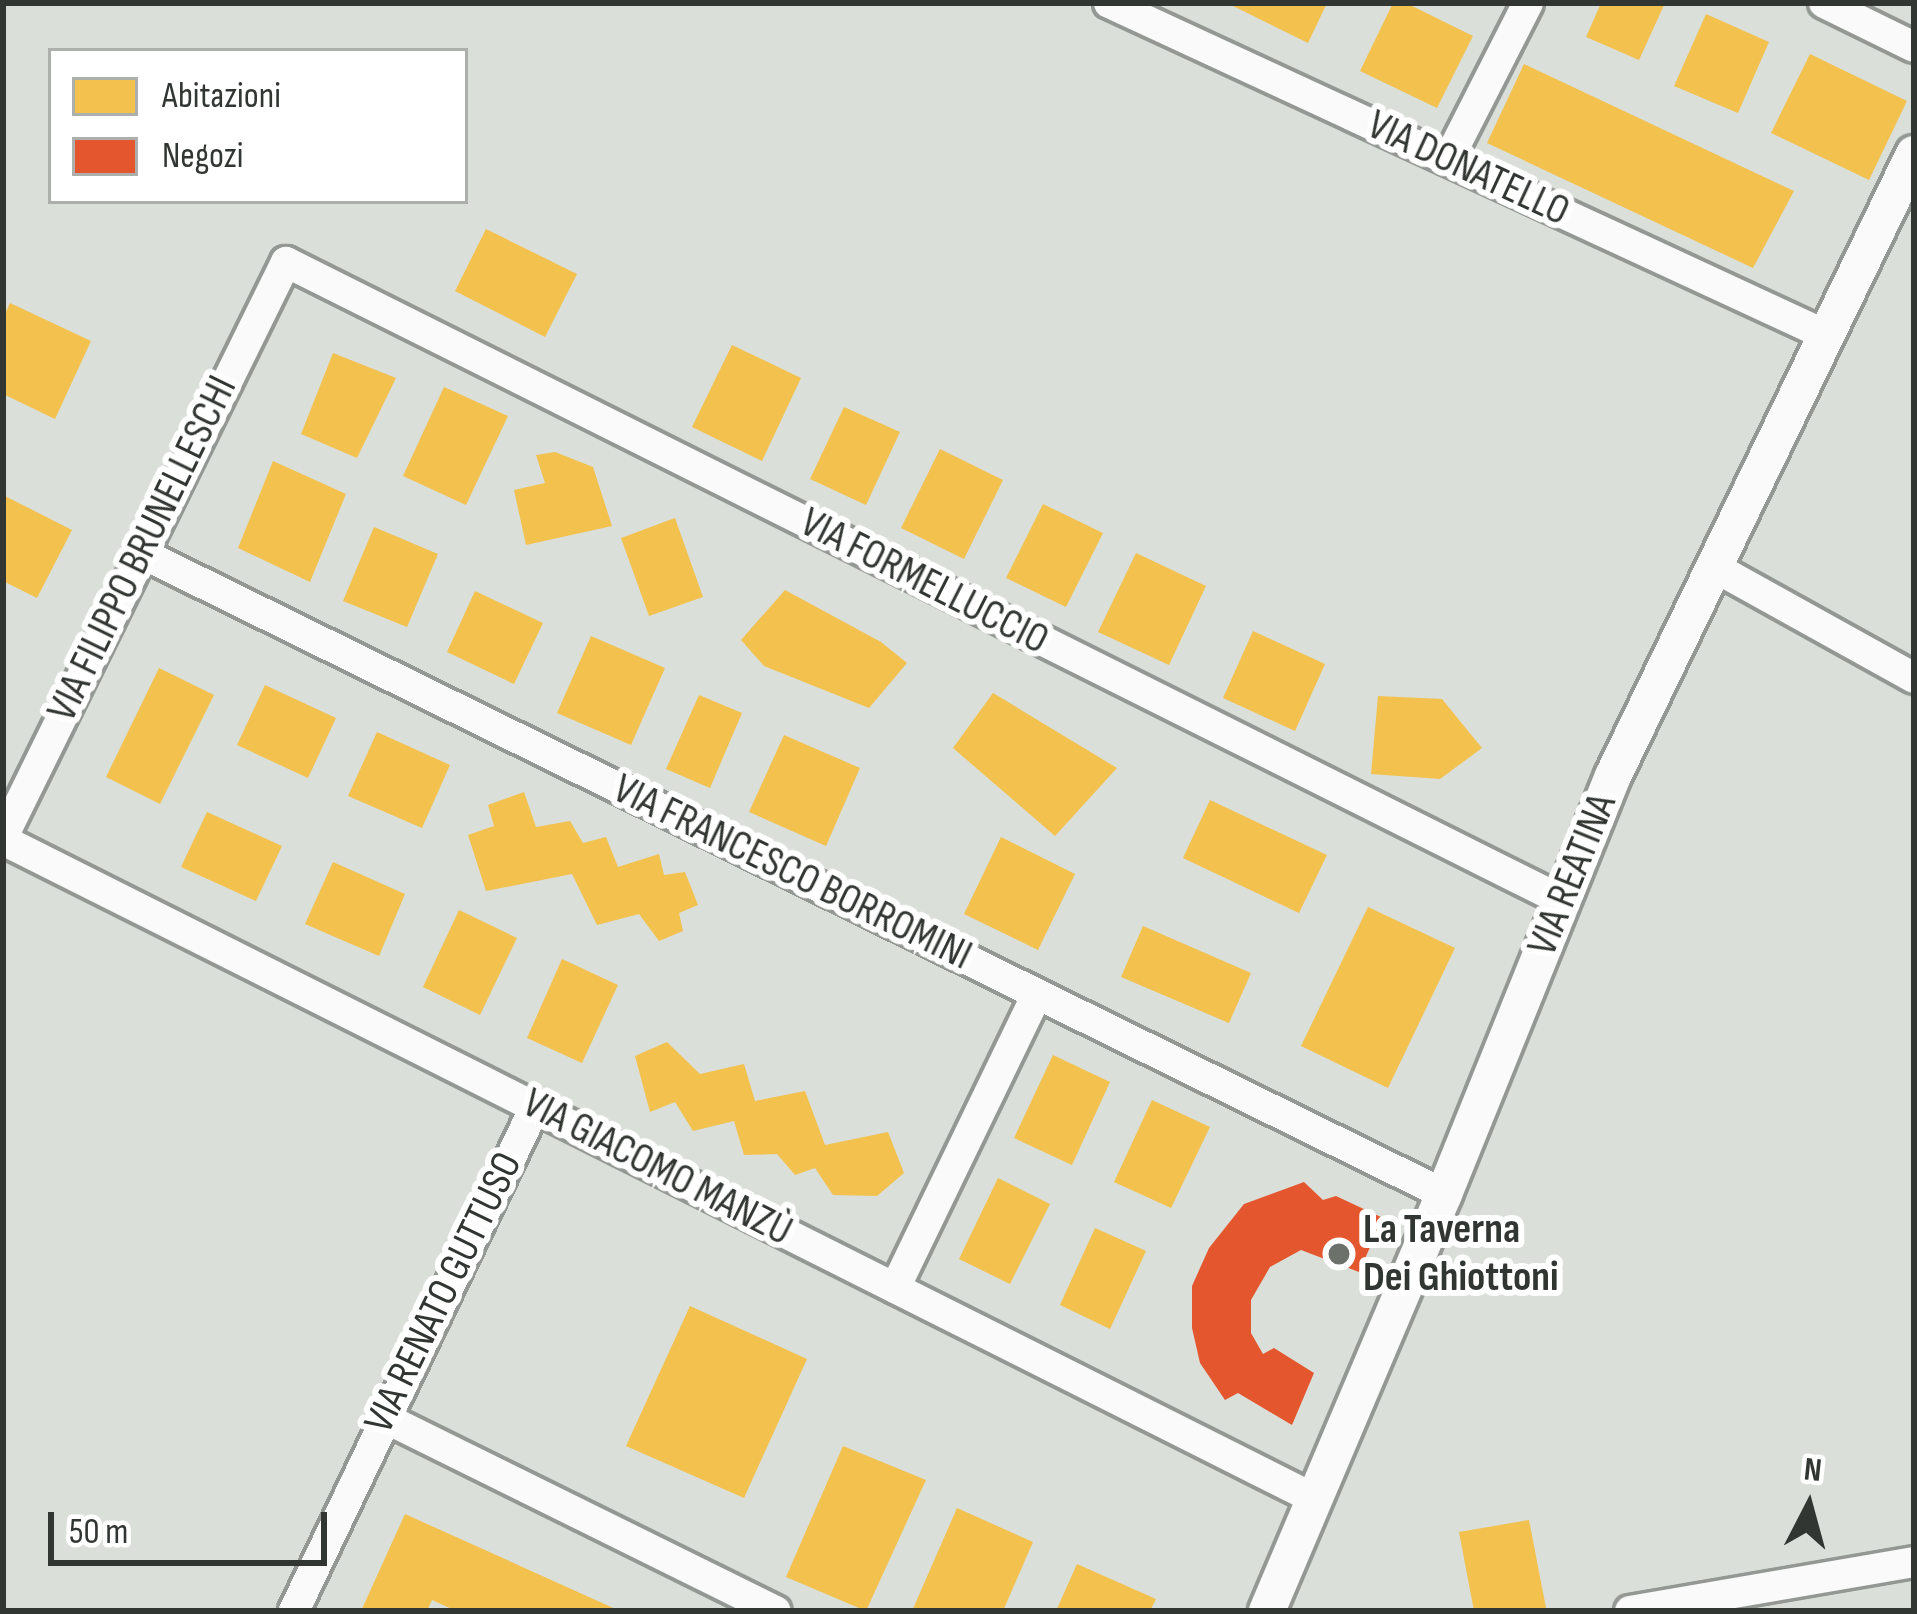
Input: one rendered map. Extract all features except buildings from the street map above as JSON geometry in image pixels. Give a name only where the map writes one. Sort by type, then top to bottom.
[{"type":"street","name":"VIA DONATELLO","points":[[1109,3],[1826,335]]},
{"type":"street","points":[[1448,160],[1528,3]]},
{"type":"street","points":[[1824,3],[1914,47]]},
{"type":"street","name":"VIA REATINA","points":[[1267,1611],[1311,1497],[1444,1194],[1613,776],[1914,154]]},
{"type":"street","name":"VIA FILIPPO BRUNELLESCHI","points":[[3,838],[139,552],[286,262]]},
{"type":"street","name":"VIA FORMELLUCCIO","points":[[286,262],[1563,901]]},
{"type":"street","name":"VIA FRANCESCO BORROMINI","points":[[139,552],[1444,1194]]},
{"type":"street","points":[[1714,568],[1914,678]]},
{"type":"street","name":"VIA GIACOMO MANZÙ","points":[[3,838],[1311,1497]]},
{"type":"street","points":[[895,1288],[1037,994]]},
{"type":"street","name":"VIA RENATO GUTTUSO","points":[[295,1611],[383,1417],[535,1107]]},
{"type":"street","points":[[383,1417],[776,1611]]},
{"type":"street","points":[[1630,1611],[1914,1562]]},
{"type":"place","name":"La Taverna Dei Ghiottoni","points":[[1339,1254]]}]
